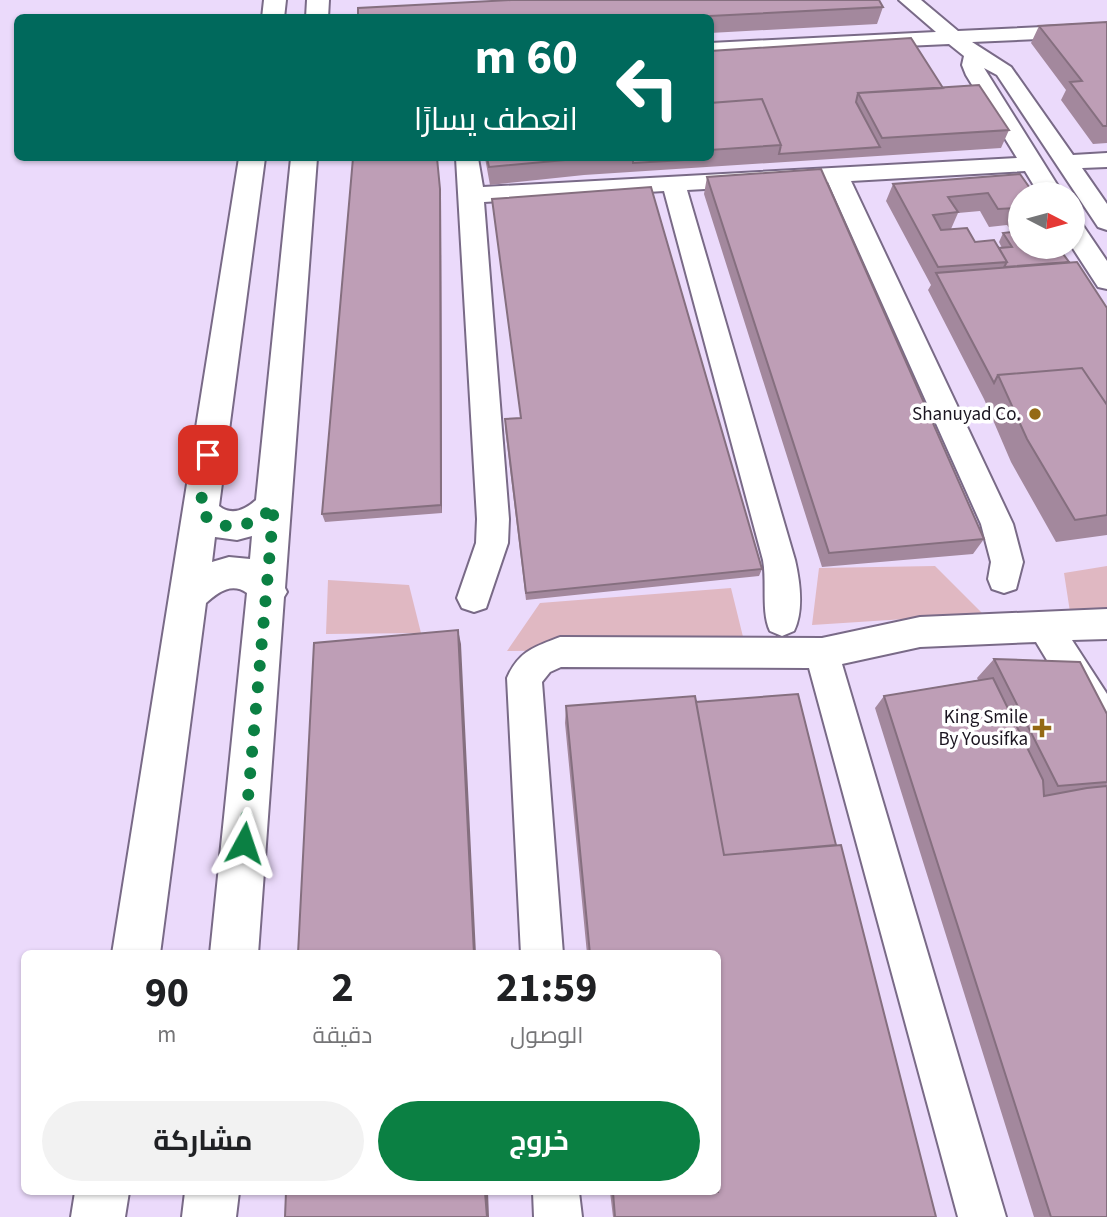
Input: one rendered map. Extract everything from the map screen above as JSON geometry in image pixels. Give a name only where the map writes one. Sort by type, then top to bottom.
[{"type":"street","points":[[909,0],[975,55],[1004,71],[1107,222]]},
{"type":"street","points":[[714,49],[1107,30]]},
{"type":"street","points":[[975,55],[972,65],[976,75],[1043,182]]},
{"type":"street","points":[[1067,162],[1107,160]]},
{"type":"street","points":[[137,950],[252,161]]},
{"type":"street","points":[[234,950],[268,592],[304,161]]},
{"type":"street","points":[[467,161],[472,195],[493,519],[492,543],[474,598]]},
{"type":"street","points":[[472,195],[1032,164]]},
{"type":"street","points":[[836,174],[997,524],[1007,562],[1003,579]]},
{"type":"street","points":[[674,184],[779,560],[783,581],[782,621]]},
{"type":"street","points":[[1085,247],[1107,281]]},
{"type":"street","points":[[200,509],[209,520],[225,526],[234,526],[253,522],[274,505]]},
{"type":"street","points":[[188,597],[195,588],[215,575],[237,571],[257,578],[268,592]]},
{"type":"street","points":[[541,950],[524,678],[538,661],[560,652],[822,653],[920,632],[1107,624]]},
{"type":"street","points":[[1045,627],[1107,726]]},
{"type":"street","points":[[822,653],[982,1217]]},
{"type":"street","points":[[98,1217],[102,1195]]},
{"type":"street","points":[[209,1217],[212,1195]]},
{"type":"street","points":[[556,1195],[558,1217]]},
{"type":"shaded area","points":[[935,566],[983,614],[812,625],[819,568]]},
{"type":"shaded area","points":[[1107,566],[1107,619],[1072,625],[1064,573]]},
{"type":"shaded area","points":[[328,580],[409,585],[421,633],[326,634]]},
{"type":"shaded area","points":[[731,588],[746,649],[507,651],[540,603]]},
{"type":"building","points":[[511,0],[879,0],[883,7],[714,16],[358,14],[358,8]]},
{"type":"building","points":[[1107,22],[1107,126],[1103,126],[1070,82],[1082,81],[1039,26]]},
{"type":"building","points":[[911,38],[943,88],[858,93],[856,102],[880,147],[779,154],[781,145],[762,99],[714,103],[714,51]]},
{"type":"building","points":[[979,85],[1009,130],[882,138],[858,93]]},
{"type":"building","points":[[762,99],[781,145],[714,150],[714,103]]},
{"type":"building","points":[[353,161],[437,161],[440,189],[441,505],[322,514]]},
{"type":"building","points":[[488,161],[554,161],[489,167]]},
{"type":"building","points":[[633,161],[666,161],[633,163]]},
{"type":"building","points":[[821,169],[984,539],[829,553],[707,177]]},
{"type":"building","points":[[1020,174],[1026,182],[1008,182],[1008,208],[998,209],[988,193],[948,197],[958,212],[933,215],[941,230],[967,228],[975,242],[994,240],[1007,262],[938,267],[893,184]]},
{"type":"building","points":[[651,187],[762,569],[526,593],[505,419],[521,418],[492,199]]},
{"type":"building","points":[[1008,247],[1008,259],[1067,259],[1069,262],[1004,267],[1007,262],[999,248]]},
{"type":"building","points":[[1077,262],[1107,308],[1107,405],[1082,368],[998,375],[994,383],[936,273]]},
{"type":"building","points":[[1082,368],[1107,405],[1107,515],[1075,520],[1027,439],[998,375]]},
{"type":"building","points":[[458,630],[474,950],[298,950],[314,643]]},
{"type":"building","points":[[994,659],[1080,662],[1107,714],[1107,782],[1058,786]]},
{"type":"building","points":[[993,678],[1043,780],[1044,796],[1107,786],[1107,1217],[1051,1217],[884,696]]},
{"type":"building","points":[[798,694],[836,845],[724,855],[696,702]]},
{"type":"building","points":[[695,696],[724,855],[841,845],[936,1217],[615,1217],[613,1195],[721,1195],[721,950],[590,950],[566,706]]},
{"type":"building","points":[[286,1195],[485,1195],[487,1217],[285,1217]]},
{"type":"place","name":"Shanuyad Co.","points":[[1035,414]]},
{"type":"place","name":"King Smile By Yousifka","points":[[1042,728]]},
{"type":"route","points":[[208,455],[200,509],[209,520],[225,526],[244,525],[261,517],[274,505],[244,843]]}]
